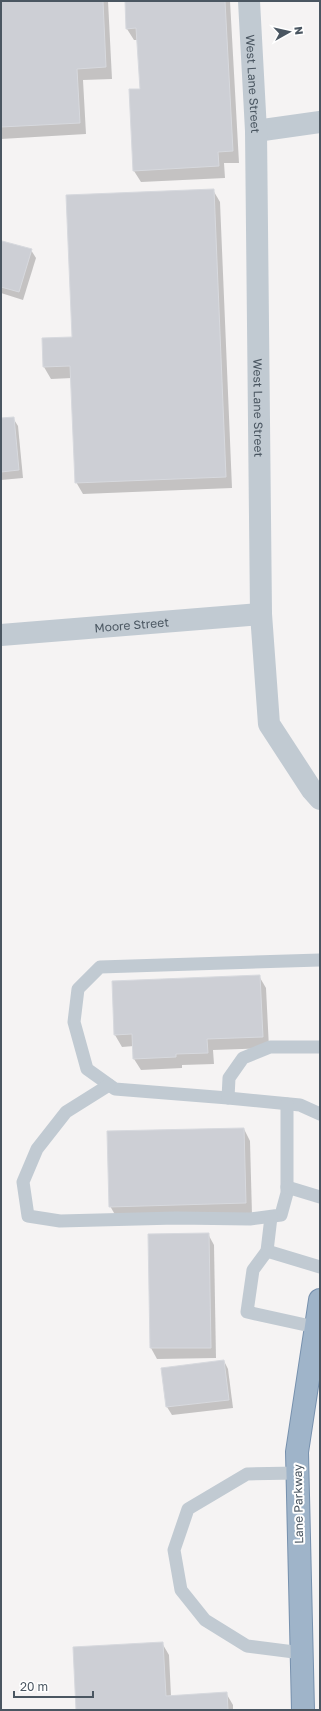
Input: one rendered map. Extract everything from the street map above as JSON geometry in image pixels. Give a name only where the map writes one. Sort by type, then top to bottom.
[{"type":"highway","name":"Lane Parkway","points":[[303,1710],[297,1452],[320,1300]]},
{"type":"street","name":"West Lane Street","points":[[249,1],[256,131],[261,614],[269,724],[312,790],[320,799]]},
{"type":"street","points":[[256,131],[320,122]]},
{"type":"street","name":"Moore Street","points":[[1,635],[261,614]]},
{"type":"lane","points":[[320,960],[100,967],[78,989],[74,1022],[87,1069],[115,1089],[300,1105],[320,1114]]},
{"type":"lane","points":[[228,1098],[229,1078],[242,1058],[270,1047],[320,1047]]},
{"type":"lane","points":[[109,1085],[66,1112],[37,1149],[23,1182],[28,1216],[60,1221],[176,1218],[250,1219],[281,1215],[287,1194],[287,1104]]},
{"type":"lane","points":[[287,1187],[320,1197]]},
{"type":"lane","points":[[271,1217],[267,1251],[253,1270],[247,1312],[315,1327]]},
{"type":"lane","points":[[267,1251],[320,1267]]},
{"type":"lane","points":[[297,1473],[247,1474],[188,1509],[174,1550],[181,1590],[205,1620],[247,1646],[302,1653]]},
{"type":"building","points":[[1,1],[103,1],[106,67],[77,69],[80,123],[1,127]]},
{"type":"building","points":[[125,1],[225,1],[233,151],[218,152],[219,166],[133,171],[129,89],[140,89],[136,28],[126,29]]},
{"type":"building","points":[[214,189],[226,477],[75,483],[70,366],[43,367],[42,338],[72,337],[66,195]]},
{"type":"building","points":[[2,241],[32,249],[19,292],[1,287]]},
{"type":"building","points":[[14,417],[19,470],[1,472],[1,418]]},
{"type":"building","points":[[260,975],[263,1037],[207,1039],[208,1053],[176,1054],[176,1057],[133,1059],[132,1034],[114,1035],[112,981]]},
{"type":"building","points":[[244,1128],[246,1203],[109,1207],[107,1131]]},
{"type":"building","points":[[209,1233],[211,1348],[150,1348],[148,1234]]},
{"type":"building","points":[[224,1360],[229,1400],[166,1407],[161,1368]]},
{"type":"building","points":[[163,1642],[166,1696],[227,1692],[228,1710],[76,1710],[73,1647]]}]
